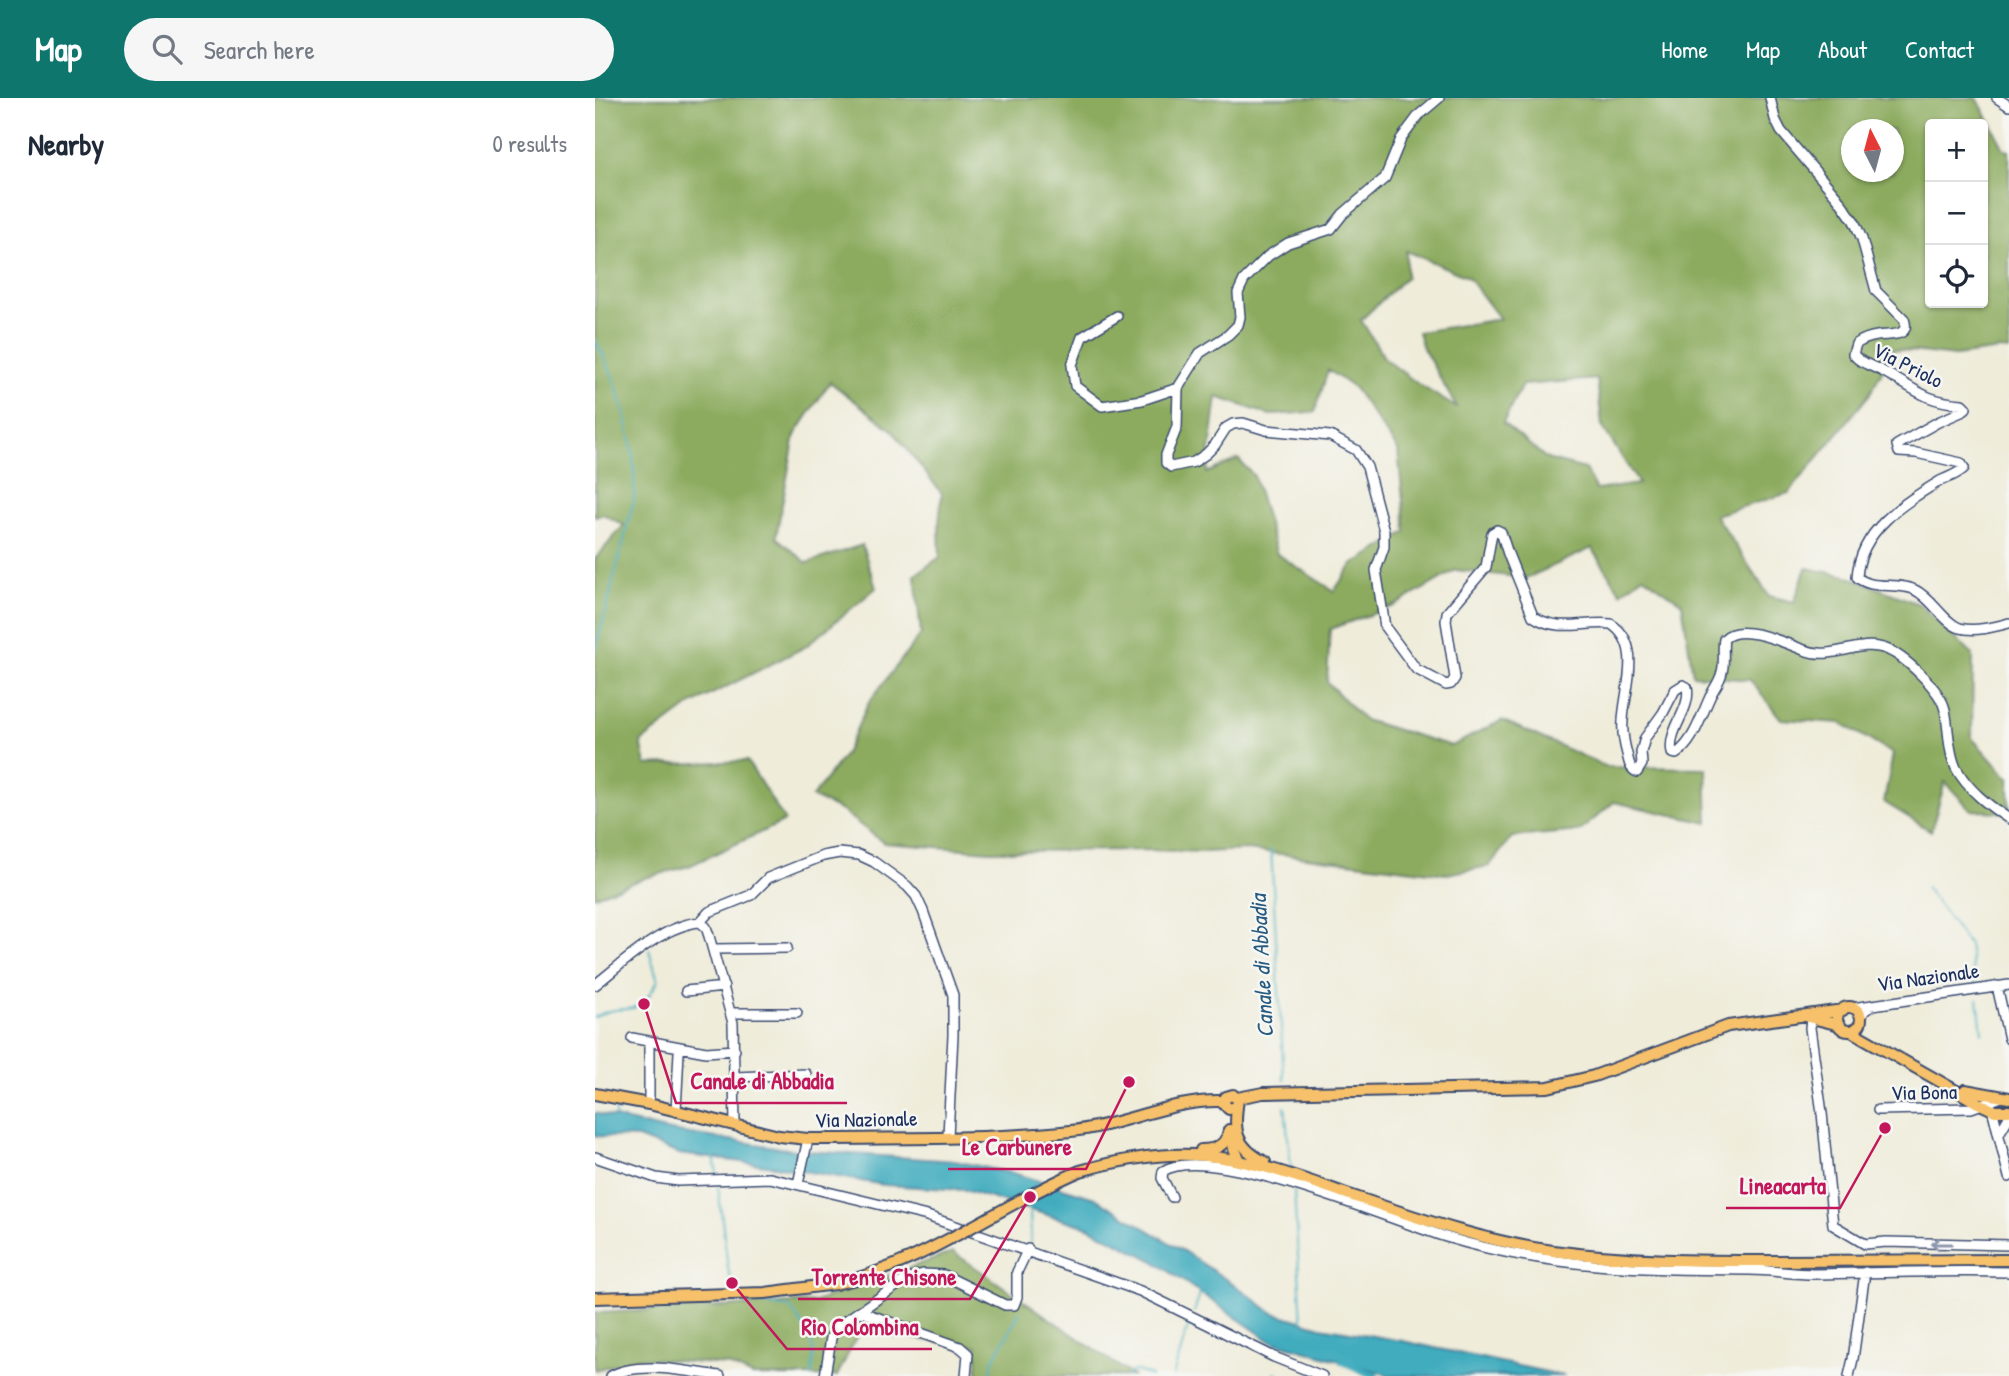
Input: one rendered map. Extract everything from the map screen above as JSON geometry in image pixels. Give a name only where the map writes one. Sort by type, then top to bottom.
[{"type":"main road","name":"Via Nazionale","points":[[595,1094],[649,1104],[779,1136],[808,1139],[1072,1131],[1121,1122],[1191,1102],[1231,1104],[1263,1093],[1548,1087],[1594,1076],[1728,1026],[1847,1009]]},
{"type":"main road","points":[[1840,1025],[1838,1018],[1847,1009],[1858,1011],[1874,1043]]},
{"type":"main road","points":[[1797,1015],[1840,1025],[1945,1084],[1981,1108],[2009,1111]]},
{"type":"main road","points":[[1851,1031],[1857,1028],[1861,1020]]},
{"type":"main road","points":[[1945,1084],[1973,1093],[2004,1098]]},
{"type":"main road","points":[[1101,1165],[1113,1158],[1140,1152],[1213,1149],[1226,1140],[1231,1104]]},
{"type":"main road","points":[[1231,1104],[1242,1145],[1261,1161],[1286,1173]]},
{"type":"main road","points":[[1229,1130],[1240,1160]]},
{"type":"main road","points":[[595,1298],[765,1293],[835,1284],[887,1269],[920,1254],[1033,1193],[1080,1171],[1162,1155],[1240,1160],[1465,1233],[1570,1254],[1668,1260],[2009,1260]]},
{"type":"street","points":[[1439,98],[1419,114],[1401,139],[1385,178],[1343,214],[1331,229],[1288,243],[1244,280],[1238,293],[1238,325],[1228,335],[1200,353],[1178,388],[1177,427],[1166,455],[1166,463],[1171,467],[1194,462],[1206,454],[1226,428],[1233,424],[1330,436],[1347,444],[1362,457],[1384,531],[1384,548],[1376,570],[1385,627],[1416,669],[1439,683],[1451,684],[1455,678],[1447,613],[1486,567],[1492,533],[1497,530],[1501,532],[1533,616],[1539,621],[1570,626],[1611,624],[1625,639],[1630,658],[1623,729],[1627,757],[1633,770],[1637,772],[1640,769],[1645,738],[1675,690],[1683,685],[1687,687],[1688,695],[1674,729],[1672,753],[1676,754],[1686,744],[1722,673],[1724,639],[1732,633],[1744,632],[1770,638],[1819,654],[1867,646],[1881,647],[1902,659],[1937,691],[1945,707],[1954,764],[1963,780],[1977,795],[2009,819]]},
{"type":"street","name":"Via Priolo","points":[[1770,98],[1781,131],[1837,197],[1857,227],[1874,288],[1904,318],[1906,324],[1904,330],[1898,334],[1875,336],[1856,344],[1853,354],[1860,362],[1881,370],[1925,397],[1940,402],[1962,404],[1966,408],[1897,445],[1899,452],[1961,463],[1964,468],[1887,517],[1876,530],[1862,557],[1857,577],[1868,583],[1899,585],[1916,590],[1940,610],[1950,623],[1958,627],[1986,628],[2009,623]]},
{"type":"street","points":[[1997,98],[2009,106]]},
{"type":"street","points":[[1117,316],[1082,337],[1072,365],[1075,386],[1102,407],[1142,400],[1178,388]]},
{"type":"street","points":[[595,985],[650,941],[692,923],[701,922],[709,912],[751,895],[768,878],[823,856],[839,853],[859,855],[874,862],[907,886],[916,896],[953,995],[948,1136]]},
{"type":"street","points":[[701,922],[706,927],[714,949],[731,1013],[735,1050],[735,1125]]},
{"type":"street","points":[[714,949],[787,948]]},
{"type":"street","name":"Via Nazionale","points":[[1847,1009],[2009,985]]},
{"type":"street","points":[[1997,986],[2009,1039]]},
{"type":"street","points":[[686,991],[724,987]]},
{"type":"street","points":[[1861,1020],[1865,1010],[1874,1005]]},
{"type":"street","points":[[731,1013],[797,1013]]},
{"type":"street","points":[[1811,1018],[1833,1225],[1865,1244],[1886,1242],[2009,1245]]},
{"type":"street","points":[[632,1038],[706,1052],[735,1050]]},
{"type":"street","points":[[649,1041],[649,1104]]},
{"type":"street","points":[[676,1111],[681,1049]]},
{"type":"street","points":[[735,1077],[806,1074]]},
{"type":"street","points":[[1981,1108],[2004,1098]]},
{"type":"street","points":[[1981,1108],[1996,1122],[2009,1177]]},
{"type":"street","points":[[1981,1108],[1996,1122]]},
{"type":"street","name":"Via Bona","points":[[1878,1110],[1981,1108]]},
{"type":"street","points":[[2000,1132],[2009,1117]]},
{"type":"street","points":[[798,1184],[808,1139]]},
{"type":"street","points":[[595,1157],[656,1178],[678,1181],[757,1178],[798,1184],[913,1212],[1028,1249],[1140,1291],[1274,1357],[1322,1376]]},
{"type":"street","points":[[1173,1197],[1162,1178],[1163,1171],[1181,1164],[1210,1166],[1246,1171],[1307,1189],[1465,1243],[1561,1263],[1646,1270],[1767,1270],[1810,1274],[2009,1272]]},
{"type":"street","points":[[825,1376],[835,1328],[905,1280],[931,1273],[944,1275],[1005,1305],[1014,1305],[1017,1297],[1017,1272],[1028,1249]]},
{"type":"street","points":[[1849,1376],[1864,1272]]},
{"type":"street","points":[[859,1311],[965,1350],[969,1358],[966,1376]]},
{"type":"street","points":[[611,1376],[621,1370],[637,1368],[720,1376]]},
{"type":"green space","points":[[595,98],[1977,98],[2004,149],[2009,151],[2009,351],[1955,356],[1894,349],[1869,395],[1789,493],[1715,515],[1769,596],[1794,602],[1806,568],[1847,576],[1919,604],[1973,655],[1972,738],[2009,777],[2009,813],[1971,810],[1945,782],[1931,831],[1884,802],[1893,754],[1841,723],[1781,719],[1750,680],[1693,675],[1682,603],[1643,576],[1621,593],[1592,548],[1527,578],[1456,570],[1394,606],[1330,629],[1327,682],[1364,720],[1452,746],[1502,720],[1607,767],[1706,768],[1708,823],[1614,802],[1580,831],[1512,837],[1489,866],[1447,874],[1247,850],[990,851],[884,843],[842,811],[812,797],[845,754],[869,702],[921,634],[915,575],[940,557],[942,494],[892,430],[830,382],[795,435],[776,537],[807,563],[862,545],[876,588],[805,647],[692,704],[641,742],[646,765],[747,761],[785,821],[689,866],[595,896],[595,559],[624,525],[603,514],[595,516]],"holes":[[[1406,251],[1468,277],[1500,319],[1418,332],[1423,348],[1457,408],[1418,384],[1385,359],[1361,320],[1406,277]],[[1328,370],[1354,388],[1398,450],[1406,532],[1352,565],[1334,591],[1277,554],[1254,476],[1238,459],[1207,473],[1217,397],[1270,415],[1315,412]],[[1597,379],[1602,426],[1639,484],[1596,490],[1585,469],[1547,459],[1503,423],[1522,385]]]},
{"type":"green space","points":[[953,1252],[1133,1376],[977,1376],[977,1346],[859,1332],[837,1376],[753,1376],[728,1365],[639,1358],[595,1370],[595,1313],[815,1302]]},
{"type":"water","points":[[595,1113],[665,1130],[794,1150],[955,1161],[1016,1174],[1095,1198],[1185,1252],[1271,1312],[1321,1327],[1403,1341],[1565,1376],[1392,1376],[1269,1340],[1154,1261],[1088,1227],[964,1190],[884,1185],[774,1166],[679,1154],[638,1138],[595,1136]]},
{"type":"waterway","points":[[595,340],[613,377],[626,417],[635,480],[634,500],[595,652]]},
{"type":"waterway","name":"Canale di Abbadia","points":[[1271,850],[1284,1080]]},
{"type":"waterway","name":"Canale di Abbadia","points":[[1926,888],[1969,945],[1975,985]]},
{"type":"waterway","name":"Canale di Abbadia","points":[[595,1017],[606,1012],[636,1007],[642,1003],[658,981],[649,950]]},
{"type":"waterway","name":"Canale di Abbadia","points":[[1978,999],[1982,1033]]},
{"type":"waterway","name":"Canale di Abbadia","points":[[1285,1106],[1291,1168]]},
{"type":"waterway","points":[[615,1116],[616,1107]]},
{"type":"waterway","points":[[714,1157],[717,1173]]},
{"type":"waterway","points":[[718,1187],[732,1283]]},
{"type":"waterway","name":"Canale di Abbadia","points":[[1294,1191],[1302,1322]]},
{"type":"waterway","points":[[1030,1209],[1031,1243]]},
{"type":"waterway","points":[[1194,1312],[1201,1291]]},
{"type":"waterway","points":[[735,1300],[790,1308],[802,1324],[813,1347],[811,1376]]},
{"type":"waterway","points":[[990,1376],[993,1361],[1020,1312]]},
{"type":"waterway","points":[[1173,1376],[1189,1324]]},
{"type":"waterway","points":[[1276,1342],[1276,1353]]},
{"type":"waterway","points":[[1342,1361],[1375,1376]]},
{"type":"waterway","points":[[1128,1376],[1137,1371],[1151,1376]]},
{"type":"waterway","points":[[1275,1376],[1276,1372]]},
{"type":"place","name":"Canale di Abbadia","points":[[644,1004]]},
{"type":"place","name":"Le Carbunere","points":[[1129,1082]]},
{"type":"place","name":"Lineacarta","points":[[1885,1128]]},
{"type":"place","name":"Torrente Chisone","points":[[1030,1197]]},
{"type":"place","name":"Rio Colombina","points":[[732,1283]]}]
